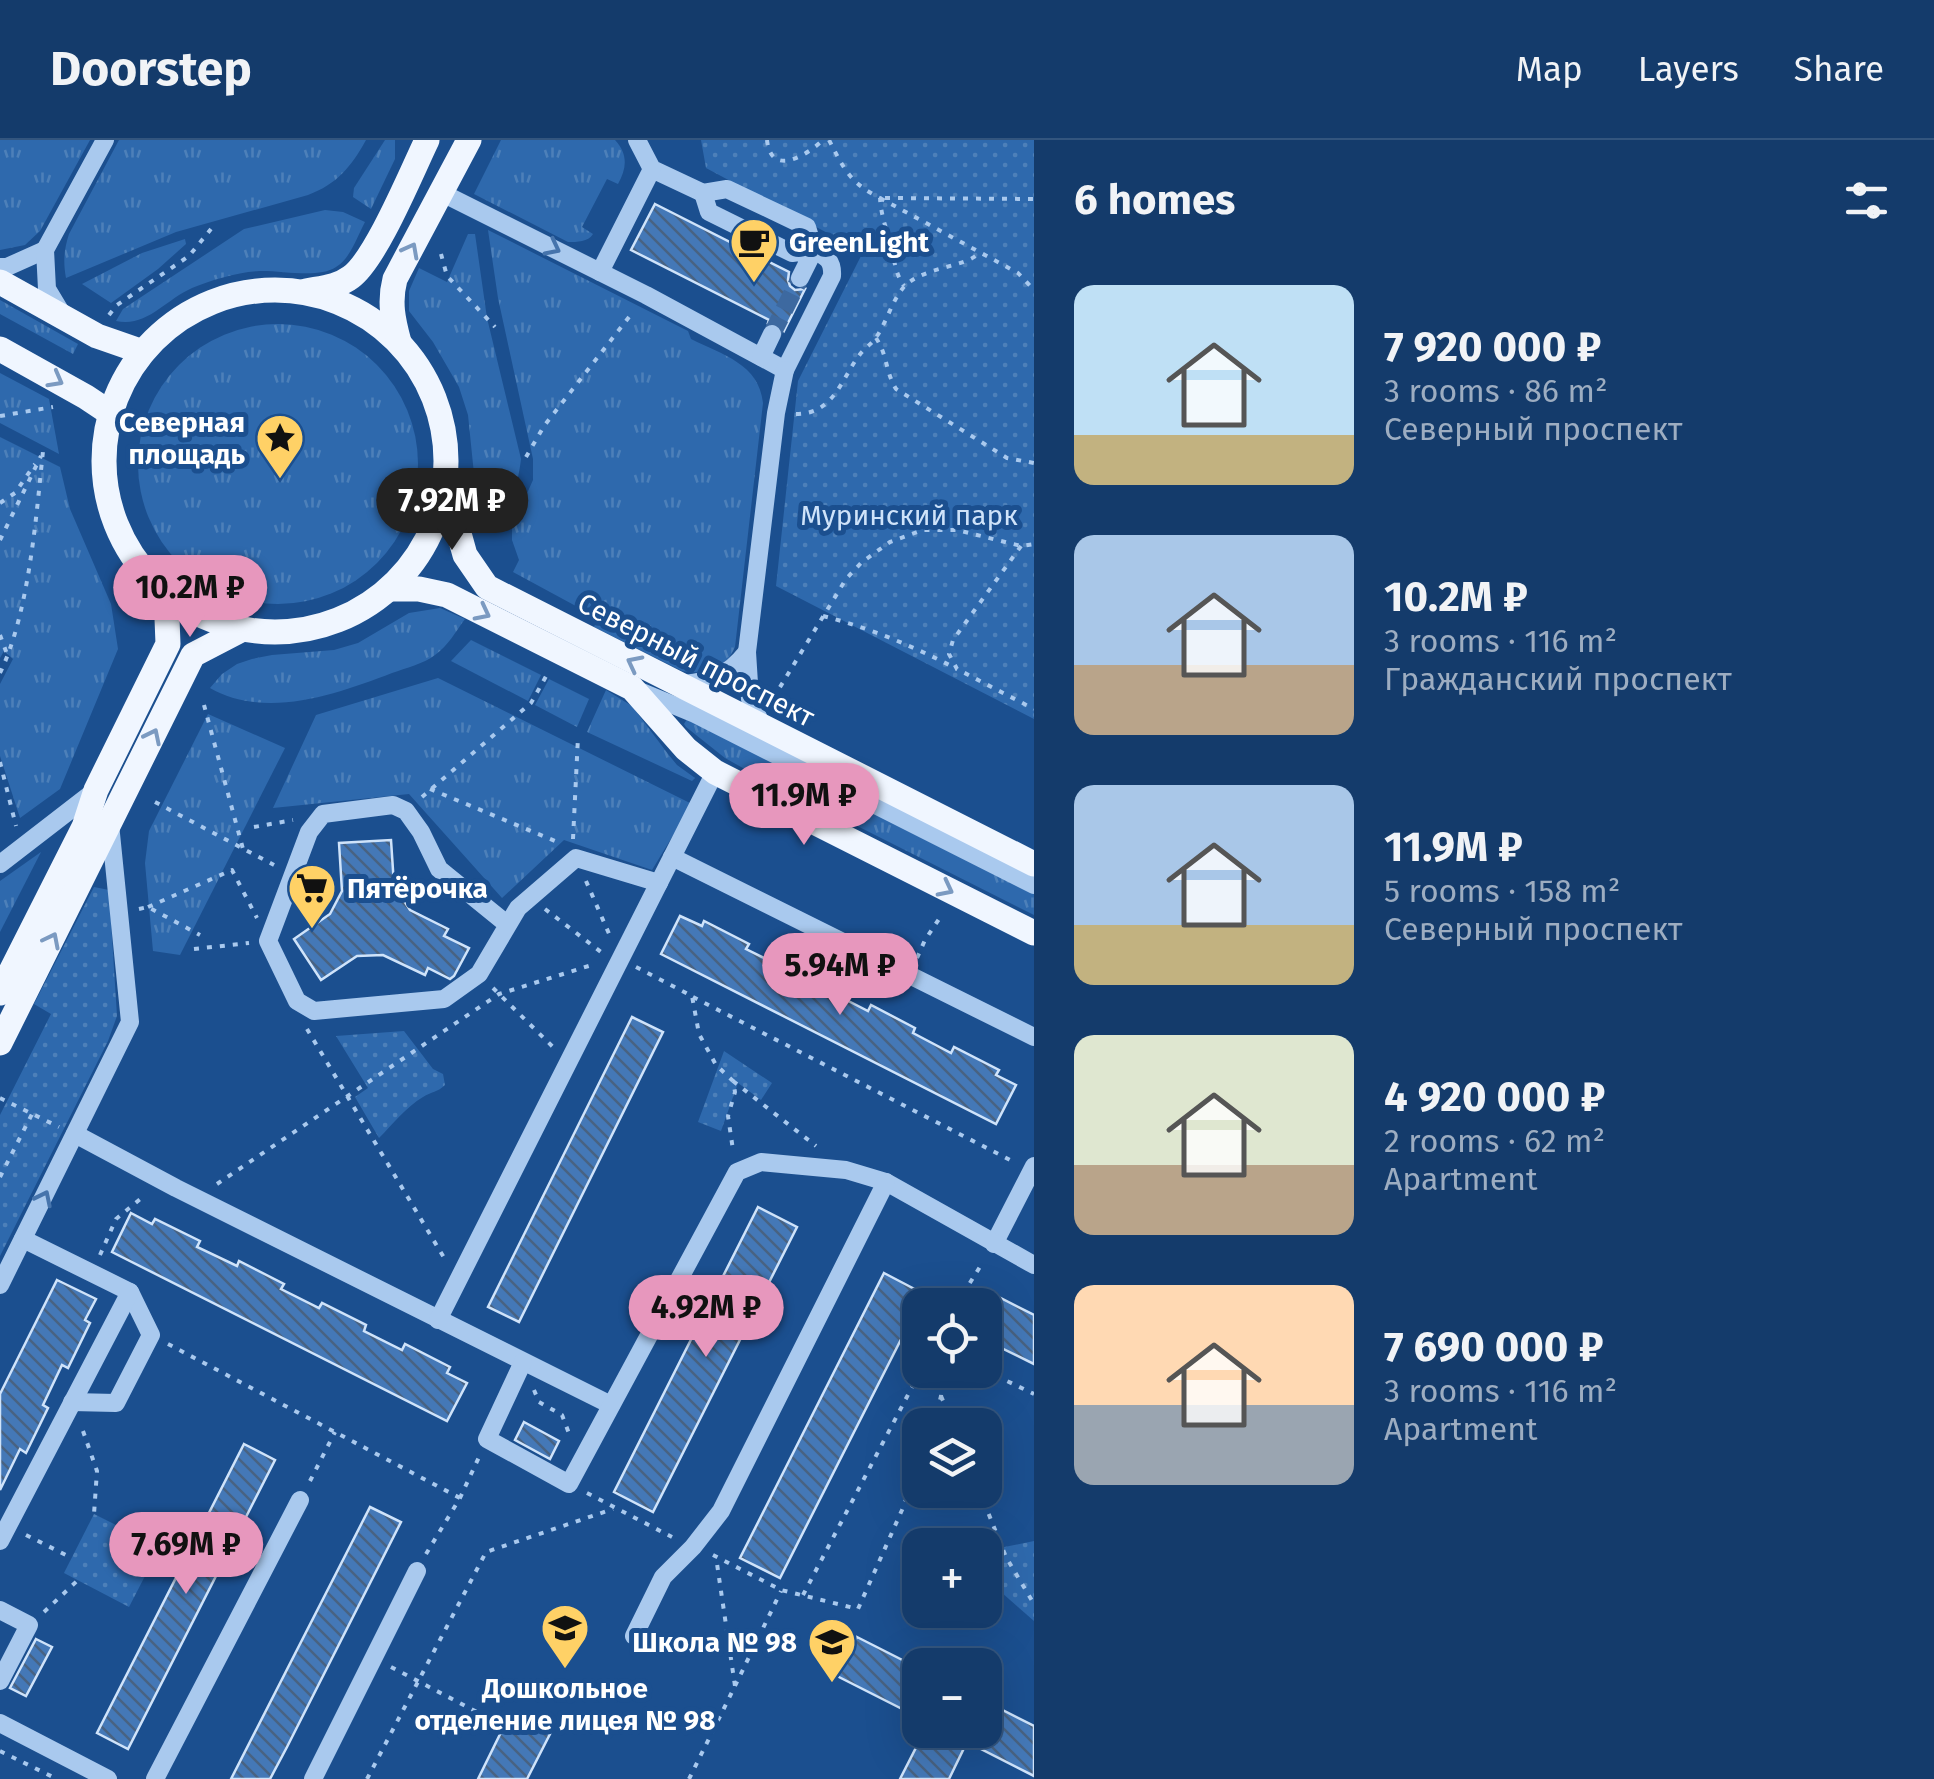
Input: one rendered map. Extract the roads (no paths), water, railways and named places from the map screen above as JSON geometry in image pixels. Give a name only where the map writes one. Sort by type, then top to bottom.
[{"type":"main road","points":[[302,292],[338,302],[371,319],[399,342],[422,373],[438,408],[446,445],[445,483],[429,537],[391,589],[351,615],[325,625],[298,631],[242,629],[189,609],[166,593],[132,556],[111,512],[104,462],[110,414],[124,381],[143,352],[176,322],[215,301],[258,291],[302,292],[333,286],[351,277],[386,226],[427,140]]},
{"type":"main road","points":[[399,342],[391,312],[395,280],[469,140]]},
{"type":"main road","points":[[0,282],[97,336],[143,352]]},
{"type":"main road","points":[[0,349],[110,414]]},
{"type":"main road","name":"Северный проспект","points":[[445,483],[465,556],[487,588],[1034,864]]},
{"type":"main road","name":"Северный проспект","points":[[391,589],[447,595],[632,688],[686,749],[715,772],[1034,933]]},
{"type":"main road","points":[[0,992],[84,827],[96,790],[168,644],[166,593]]},
{"type":"main road","points":[[0,1043],[193,655],[242,629]]},
{"type":"street","points":[[64,318],[47,289],[45,250],[105,140]]},
{"type":"street","points":[[408,140],[414,166]]},
{"type":"street","points":[[637,140],[652,170],[704,194],[728,189],[807,227],[814,250],[800,278]]},
{"type":"street","points":[[600,272],[652,170]]},
{"type":"street","points":[[442,193],[786,370]]},
{"type":"street","points":[[704,194],[709,212],[792,253],[814,250],[828,258],[832,267],[832,276],[786,370],[776,414],[746,652],[750,699],[762,726]]},
{"type":"street","points":[[0,267],[7,268],[45,250]]},
{"type":"street","points":[[761,357],[772,334]]},
{"type":"street","points":[[679,685],[716,679],[733,669],[746,652]]},
{"type":"street","name":"Северный проспект","points":[[632,688],[694,714],[1034,885]]},
{"type":"street","points":[[438,1320],[715,772]]},
{"type":"street","points":[[0,864],[96,790]]},
{"type":"street","points":[[508,925],[438,868],[406,811],[393,805],[323,814],[309,832],[268,941],[298,1001],[314,1010],[444,998],[479,974],[508,925],[518,908],[576,858],[659,883]]},
{"type":"street","points":[[0,1285],[69,1132],[130,1022],[110,824]]},
{"type":"street","points":[[672,857],[1034,1037]]},
{"type":"street","points":[[69,1132],[611,1406]]},
{"type":"street","points":[[523,1362],[487,1439],[569,1484],[737,1172],[761,1162],[846,1170],[886,1182],[1034,1265]]},
{"type":"street","points":[[994,1244],[1033,1168]]},
{"type":"street","points":[[634,1636],[663,1577],[721,1511],[886,1182]]},
{"type":"street","points":[[24,1239],[130,1292],[151,1335],[116,1403],[72,1402]]},
{"type":"street","points":[[4,1534],[130,1292]]},
{"type":"street","points":[[155,1779],[300,1500]]},
{"type":"street","points":[[313,1779],[416,1571]]},
{"type":"street","points":[[0,1610],[29,1625],[0,1681]]},
{"type":"street","points":[[0,1723],[108,1779]]},
{"type":"tunnel","points":[[772,334],[800,278]]},
{"type":"place","name":"GreenLight","points":[[754,284]]},
{"type":"place","name":"Северная площадь","points":[[280,480]]},
{"type":"place","name":"Пятёрочка","points":[[312,930]]},
{"type":"place","name":"Дошкольное отделение лицея № 98","points":[[565,1670]]},
{"type":"place","name":"Школа № 98","points":[[832,1684]]},
{"type":"park label","name":"Муринский парк","points":[[909,515]]}]
